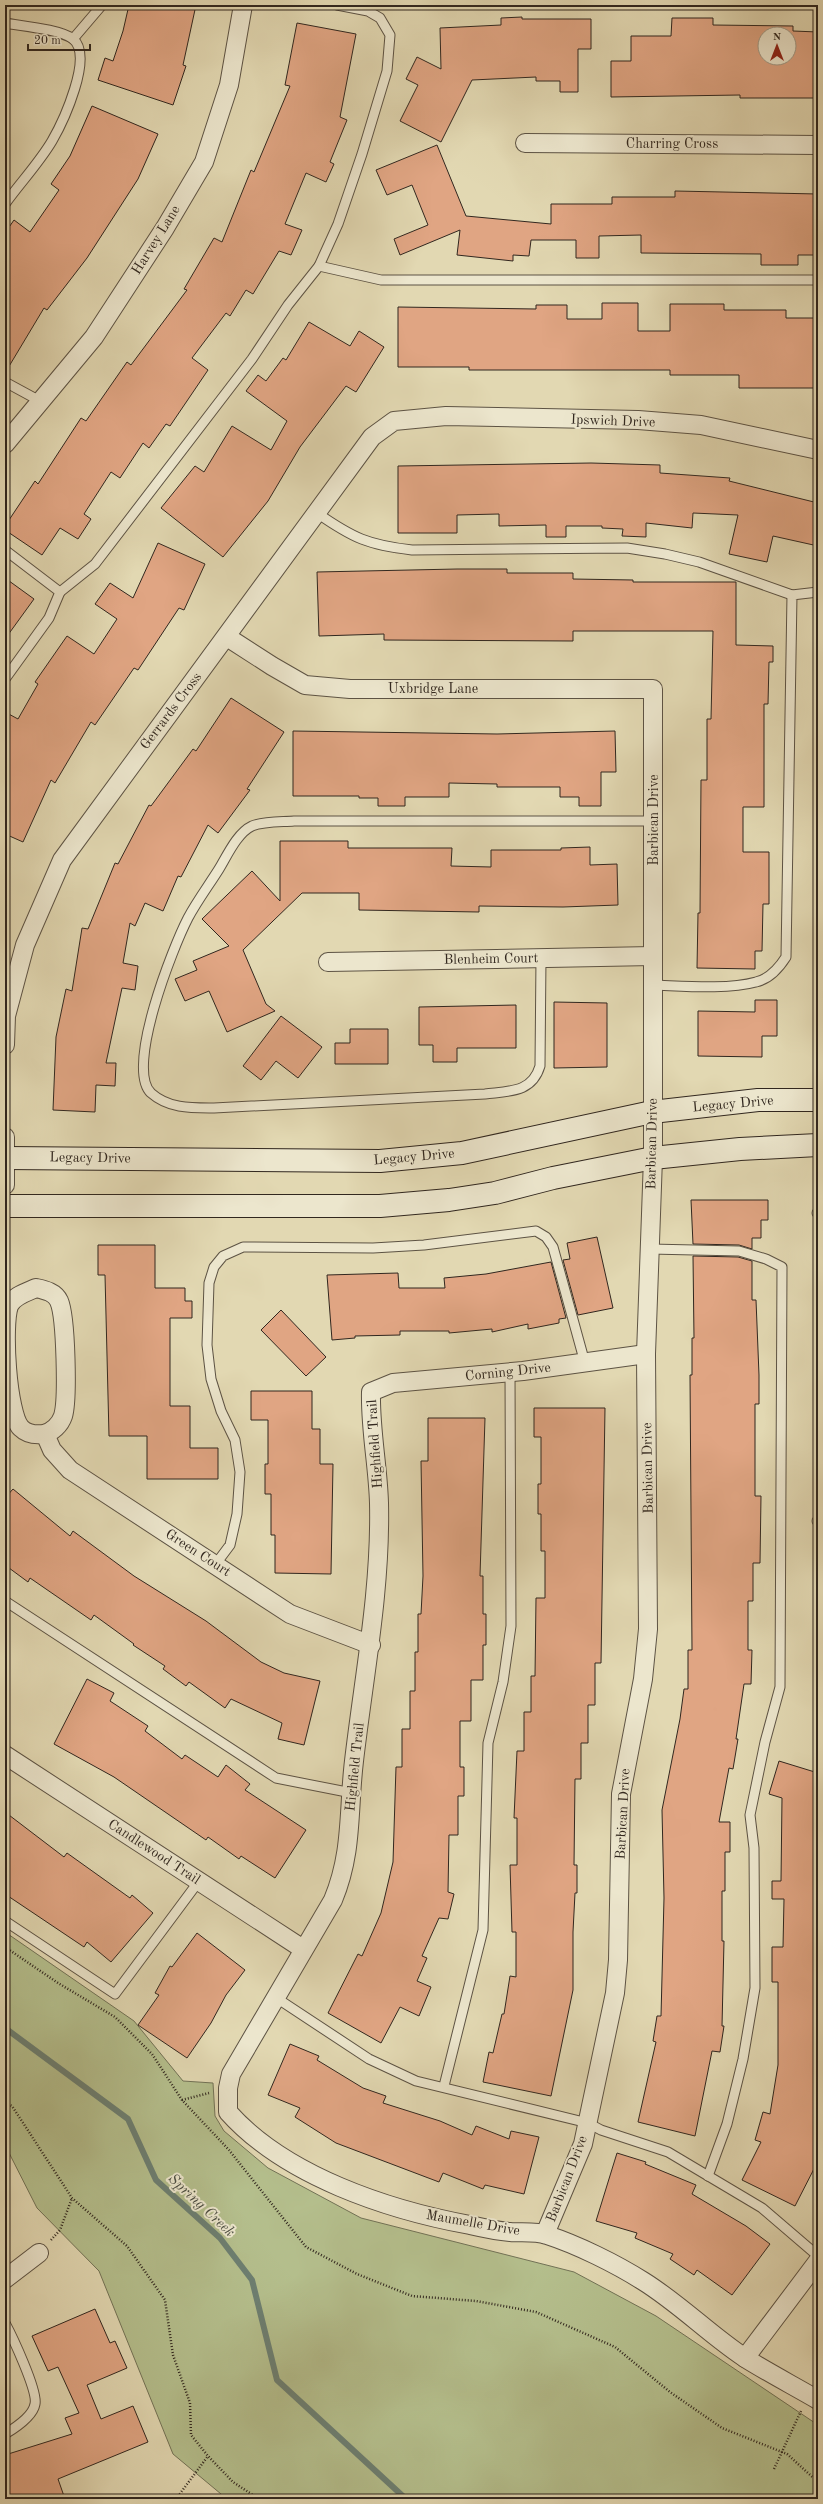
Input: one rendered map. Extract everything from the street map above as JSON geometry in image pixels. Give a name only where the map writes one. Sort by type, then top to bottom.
[{"type":"main road","name":"Legacy Drive","points":[[5,1151],[380,1161],[462,1154],[652,1112],[758,1100],[818,1100]]},
{"type":"main road","points":[[5,1206],[380,1206],[449,1200],[495,1193],[553,1178],[653,1158],[740,1149],[818,1145]]},
{"type":"street","name":"Harvey Lane","points":[[5,444],[94,337],[165,228],[204,162],[229,86],[243,5]]},
{"type":"street","name":"Charring Cross","points":[[525,143],[818,145]]},
{"type":"street","name":"Ipswich Drive","points":[[405,420],[446,416],[638,420],[701,425],[818,450]]},
{"type":"street","name":"Gerrards Cross","points":[[5,1045],[6,1016],[25,946],[62,860],[227,637],[372,437],[394,421],[405,420]]},
{"type":"street","name":"Uxbridge Lane","points":[[227,637],[305,685],[350,689],[653,689]]},
{"type":"street","name":"Barbican Drive","points":[[545,2234],[583,2144],[616,1993],[621,1794],[643,1679],[648,1628],[646,1354],[653,1158],[653,689]]},
{"type":"street","name":"Blenheim Court","points":[[328,962],[653,956]]},
{"type":"street","points":[[5,1151],[5,1185]]},
{"type":"street","points":[[36,1288],[50,1292],[59,1300],[64,1352],[64,1405],[59,1426],[45,1434],[31,1434],[21,1428],[14,1416],[7,1370],[7,1304],[19,1295],[36,1288]]},
{"type":"street","name":"Corning Drive","points":[[371,1392],[393,1383],[510,1373],[646,1354]]},
{"type":"street","name":"Highfield Trail","points":[[228,2112],[228,2088],[231,2074],[333,1900],[343,1876],[347,1856],[354,1763],[376,1590],[379,1503],[370,1414],[371,1392]]},
{"type":"street","name":"Green Court","points":[[45,1434],[52,1450],[70,1470],[290,1614],[370,1646]]},
{"type":"street","name":"Candlewood Trail","points":[[5,1755],[303,1949]]},
{"type":"street","name":"Maumelle Drive","points":[[228,2112],[244,2131],[263,2145],[321,2178],[363,2197],[399,2209],[469,2225],[508,2232],[545,2234],[644,2282],[745,2358],[813,2398]]},
{"type":"street","points":[[5,2279],[40,2252]]},
{"type":"street","points":[[745,2358],[818,2261]]},
{"type":"lane","points":[[73,39],[102,5]]},
{"type":"lane","points":[[5,679],[49,618],[60,592],[100,558],[252,359],[288,305],[319,266],[338,224],[362,154],[386,71],[390,35],[380,18],[368,11],[338,5]]},
{"type":"lane","points":[[5,23],[59,33],[73,39],[80,49],[80,65],[71,101],[52,142],[5,204]]},
{"type":"lane","points":[[319,266],[381,280],[818,280]]},
{"type":"lane","points":[[5,382],[40,401]]},
{"type":"lane","points":[[317,513],[346,533],[367,543],[387,547],[412,550],[627,548],[699,562],[792,595],[818,592]]},
{"type":"lane","points":[[5,550],[60,592]]},
{"type":"lane","points":[[653,985],[714,986],[756,982],[778,969],[786,957],[792,595]]},
{"type":"lane","points":[[541,958],[540,1066],[536,1077],[528,1085],[515,1090],[485,1094],[214,1108],[179,1108],[151,1093],[144,1081],[142,1070],[145,1052],[161,982],[173,951],[189,917],[231,849],[252,826],[294,821],[654,821]]},
{"type":"lane","points":[[215,1565],[230,1545],[237,1514],[240,1472],[235,1440],[221,1411],[210,1379],[207,1345],[209,1283],[214,1268],[223,1256],[243,1247],[373,1248],[424,1245],[536,1231],[546,1237],[553,1247],[585,1363]]},
{"type":"lane","points":[[650,1249],[739,1251],[766,1259],[782,1267],[780,1687],[765,1742],[750,1815],[754,1848],[755,1988],[743,2059],[727,2124],[708,2176]]},
{"type":"lane","points":[[444,2086],[483,1930],[488,1743],[504,1682],[511,1626],[510,1373]]},
{"type":"lane","points":[[5,1601],[276,1778],[352,1793]]},
{"type":"lane","points":[[5,1921],[115,1994],[199,1882]]},
{"type":"lane","points":[[275,1997],[369,2059],[416,2081],[444,2086],[588,2123],[601,2130],[668,2152],[762,2208],[818,2256]]},
{"type":"lane","points":[[5,2323],[34,2388],[35,2404],[27,2416],[5,2434]]},
{"type":"path","points":[[5,1947],[58,1983],[115,2017],[152,2054],[182,2100],[229,2150],[306,2247],[357,2274],[412,2296],[476,2301],[536,2312],[615,2347],[670,2392],[722,2428],[782,2452],[818,2482]]},
{"type":"path","points":[[182,2100],[228,2088]]},
{"type":"path","points":[[5,2103],[12,2106],[72,2198],[127,2246],[165,2300],[173,2356],[190,2403],[191,2435],[208,2456],[233,2482],[259,2499]]},
{"type":"path","points":[[40,2252],[60,2230],[72,2198]]},
{"type":"path","points":[[774,2469],[813,2398]]},
{"type":"path","points":[[176,2499],[208,2456]]},
{"type":"green space","points":[[5,1932],[134,2021],[183,2081],[213,2083],[215,2116],[224,2131],[268,2168],[361,2218],[574,2272],[656,2316],[818,2425],[818,2499],[227,2499],[173,2454],[99,2271],[37,2208],[5,2145]]},
{"type":"building","points":[[129,5],[196,5],[183,65],[186,66],[173,105],[98,80],[105,58],[113,61],[123,31]]},
{"type":"building","points":[[522,17],[522,19],[591,19],[591,49],[578,49],[578,92],[560,92],[560,81],[536,81],[536,77],[472,80],[441,142],[400,121],[418,85],[406,79],[417,57],[441,69],[440,28],[501,25],[501,18]]},
{"type":"building","points":[[672,18],[713,18],[713,25],[793,26],[757,26],[757,66],[797,66],[797,31],[818,32],[818,98],[740,98],[740,95],[611,97],[611,61],[631,61],[631,36],[671,36]]},
{"type":"building","points":[[297,23],[356,34],[340,117],[347,120],[330,162],[334,164],[326,182],[306,173],[285,224],[302,230],[291,255],[279,251],[253,294],[246,290],[230,316],[226,313],[192,358],[208,370],[170,426],[166,424],[149,448],[143,443],[120,478],[111,472],[84,514],[91,519],[78,539],[60,528],[42,555],[5,530],[5,526],[35,481],[38,484],[81,418],[86,421],[127,362],[131,365],[187,290],[184,289],[214,238],[222,242],[251,170],[254,172],[290,86],[285,85]]},
{"type":"building","points":[[92,106],[158,134],[138,179],[87,258],[47,310],[44,308],[5,373],[5,233],[14,220],[30,232],[59,190],[51,184],[70,156]]},
{"type":"building","points":[[437,145],[466,216],[551,224],[551,204],[612,204],[612,197],[675,197],[675,191],[818,194],[818,255],[798,255],[798,265],[761,265],[761,254],[641,253],[641,235],[599,236],[599,258],[576,258],[576,240],[531,240],[529,256],[513,255],[513,261],[457,255],[460,230],[400,255],[394,239],[428,225],[412,185],[387,195],[376,170]]},
{"type":"building","points":[[602,303],[638,303],[638,331],[670,331],[670,304],[724,304],[724,310],[786,310],[786,318],[818,318],[818,388],[739,388],[739,375],[670,375],[670,370],[469,370],[469,367],[398,367],[398,307],[536,309],[536,305],[567,305],[567,319],[602,319]]},
{"type":"building","points":[[309,322],[350,346],[359,331],[384,347],[356,392],[346,386],[300,447],[268,501],[223,557],[161,508],[195,466],[204,472],[232,426],[271,450],[287,421],[246,391],[258,375],[266,381],[283,358],[286,360]]},
{"type":"building","points":[[591,463],[660,465],[660,473],[730,478],[729,481],[818,503],[818,546],[773,536],[767,562],[729,554],[738,515],[693,513],[692,528],[646,523],[646,537],[622,536],[623,529],[602,528],[602,526],[566,526],[566,537],[546,537],[546,525],[499,526],[499,514],[457,515],[457,533],[398,533],[398,466]]},
{"type":"building","points":[[158,543],[205,564],[184,610],[179,608],[138,670],[134,668],[95,725],[91,722],[55,783],[51,780],[23,842],[5,834],[5,712],[18,719],[38,684],[35,682],[67,636],[94,654],[117,619],[95,604],[110,583],[133,598]]},
{"type":"building","points":[[507,569],[507,573],[573,573],[573,579],[633,580],[633,582],[736,582],[736,645],[773,646],[773,662],[769,662],[768,704],[764,704],[764,807],[743,807],[743,852],[769,852],[769,904],[763,904],[762,951],[755,951],[755,969],[697,968],[698,913],[700,913],[701,780],[707,780],[707,719],[711,719],[713,631],[573,631],[573,641],[384,640],[384,634],[319,636],[317,572]]},
{"type":"building","points":[[5,578],[34,599],[5,639]]},
{"type":"building","points":[[231,698],[284,732],[247,789],[250,790],[218,833],[208,825],[181,877],[178,876],[163,911],[145,903],[135,926],[130,923],[123,963],[138,966],[135,990],[122,988],[106,1063],[116,1063],[115,1086],[96,1085],[95,1112],[53,1110],[56,1037],[66,989],[72,991],[82,928],[88,929],[115,863],[118,864],[149,805],[151,806],[193,749],[196,751]]},
{"type":"building","points":[[293,731],[497,734],[615,731],[616,772],[601,772],[601,806],[579,806],[579,797],[560,797],[560,787],[497,787],[497,784],[449,783],[449,797],[405,797],[405,806],[378,806],[378,798],[359,798],[359,796],[293,796]]},
{"type":"building","points":[[280,841],[348,841],[348,848],[452,848],[451,866],[491,867],[491,850],[561,850],[561,848],[590,847],[590,865],[617,864],[618,905],[563,907],[479,906],[479,912],[359,910],[359,893],[302,893],[243,950],[266,1004],[275,1011],[227,1032],[209,991],[185,1001],[175,979],[197,970],[193,961],[229,946],[202,919],[252,871],[280,901]]},
{"type":"building","points":[[755,1000],[777,1000],[777,1036],[762,1036],[762,1057],[698,1056],[698,1011],[755,1012]]},
{"type":"building","points":[[554,1002],[607,1003],[607,1067],[554,1068]]},
{"type":"building","points":[[516,1005],[516,1048],[457,1048],[457,1062],[433,1062],[433,1045],[419,1045],[419,1007]]},
{"type":"building","points":[[281,1016],[322,1047],[298,1078],[276,1061],[261,1080],[243,1066]]},
{"type":"building","points":[[350,1029],[388,1029],[388,1064],[335,1064],[335,1043],[350,1043]]},
{"type":"building","points":[[691,1200],[768,1200],[768,1220],[761,1220],[761,1238],[752,1238],[752,1249],[739,1245],[693,1244]]},
{"type":"building","points":[[597,1237],[613,1308],[578,1315],[563,1260],[570,1259],[567,1243]]},
{"type":"building","points":[[98,1245],[155,1245],[155,1288],[185,1288],[185,1301],[192,1301],[192,1318],[170,1318],[170,1406],[190,1406],[190,1448],[218,1448],[218,1479],[147,1479],[147,1436],[109,1436],[105,1275],[98,1275]]},
{"type":"building","points":[[693,1256],[738,1257],[752,1261],[752,1300],[756,1300],[759,1375],[759,1404],[755,1404],[755,1496],[761,1496],[760,1563],[753,1563],[753,1601],[748,1601],[748,1650],[752,1650],[751,1684],[744,1684],[733,1769],[729,1768],[719,1822],[730,1822],[730,1852],[725,1852],[725,1891],[722,1891],[722,1941],[724,1941],[722,2026],[724,2026],[720,2052],[712,2051],[695,2136],[638,2122],[656,2042],[653,2041],[657,2016],[661,2016],[664,1898],[662,1810],[680,1719],[684,1689],[688,1689],[688,1650],[692,1650],[690,1375],[692,1375],[692,1338],[694,1338]]},
{"type":"building","points":[[551,1262],[566,1318],[559,1319],[559,1323],[528,1329],[528,1324],[492,1332],[492,1329],[449,1333],[449,1331],[400,1331],[400,1335],[355,1336],[355,1338],[332,1340],[327,1275],[398,1273],[399,1288],[445,1288],[444,1278],[486,1274]]},
{"type":"building","points":[[281,1310],[326,1357],[306,1376],[261,1330]]},
{"type":"building","points":[[251,1391],[312,1391],[312,1429],[320,1429],[320,1464],[333,1464],[331,1574],[275,1573],[275,1535],[271,1535],[271,1494],[265,1494],[265,1464],[268,1464],[268,1420],[251,1420]]},
{"type":"building","points":[[534,1408],[605,1408],[601,1663],[595,1663],[595,1705],[588,1705],[588,1743],[581,1743],[581,1779],[575,1779],[574,1865],[577,1865],[577,1893],[575,1893],[573,1932],[573,1990],[551,2096],[483,2082],[489,2052],[493,2053],[502,2014],[504,2014],[510,1976],[516,1977],[516,1932],[512,1932],[510,1865],[517,1865],[517,1818],[514,1818],[517,1751],[524,1751],[524,1712],[531,1712],[531,1676],[535,1676],[536,1598],[545,1598],[545,1551],[541,1551],[541,1514],[538,1514],[538,1484],[541,1484],[541,1437],[534,1437]]},
{"type":"building","points":[[428,1418],[485,1418],[480,1576],[483,1576],[483,1614],[486,1614],[486,1645],[483,1645],[483,1680],[471,1680],[471,1721],[460,1721],[460,1767],[464,1767],[464,1796],[458,1796],[458,1835],[449,1835],[448,1892],[454,1894],[448,1919],[439,1918],[422,1956],[427,1958],[417,1981],[431,1987],[419,2016],[400,2007],[381,2043],[328,2013],[358,1954],[362,1956],[381,1913],[393,1862],[396,1767],[402,1767],[402,1729],[410,1729],[410,1691],[415,1691],[415,1652],[418,1652],[418,1614],[421,1614],[423,1576],[421,1461],[428,1461]]},
{"type":"building","points":[[13,1489],[70,1536],[73,1531],[134,1576],[206,1621],[261,1662],[284,1673],[320,1681],[304,1745],[278,1739],[282,1723],[231,1699],[225,1708],[189,1682],[186,1686],[163,1669],[165,1666],[133,1645],[134,1644],[94,1615],[91,1620],[30,1578],[28,1582],[5,1565],[5,1498]]},
{"type":"building","points":[[87,1679],[114,1693],[110,1701],[148,1726],[145,1731],[182,1759],[185,1755],[218,1777],[226,1765],[250,1784],[245,1790],[306,1830],[275,1878],[241,1856],[239,1859],[208,1837],[206,1840],[114,1777],[54,1744]]},
{"type":"building","points":[[779,1761],[818,1773],[818,2161],[795,2206],[742,2180],[761,2142],[755,2140],[763,2112],[770,2114],[778,2065],[778,1982],[772,1982],[772,1947],[783,1947],[784,1899],[772,1899],[772,1881],[781,1881],[782,1798],[769,1794]]},
{"type":"building","points":[[5,1812],[64,1857],[67,1853],[130,1898],[132,1895],[153,1913],[111,1962],[87,1942],[84,1947],[5,1894]]},
{"type":"building","points":[[197,1933],[245,1970],[226,1995],[211,2023],[187,2058],[138,2025],[159,1995],[155,1993],[170,1966],[172,1967]]},
{"type":"building","points":[[290,2044],[319,2056],[317,2060],[363,2088],[386,2096],[383,2103],[440,2121],[472,2135],[476,2126],[509,2139],[511,2131],[539,2137],[524,2194],[485,2185],[483,2189],[443,2173],[439,2182],[336,2143],[295,2117],[300,2108],[268,2095]]},
{"type":"building","points":[[617,2153],[646,2162],[645,2164],[696,2185],[692,2194],[746,2226],[770,2244],[732,2295],[697,2270],[694,2275],[670,2259],[673,2254],[635,2238],[637,2233],[596,2221]]},
{"type":"building","points":[[95,2309],[110,2343],[115,2341],[127,2368],[87,2385],[101,2419],[133,2406],[148,2442],[58,2479],[65,2499],[5,2499],[5,2455],[72,2434],[65,2418],[79,2413],[58,2367],[48,2371],[32,2336]]},
{"type":"waterway","name":"Spring Creek","points":[[5,2028],[128,2119],[156,2180],[220,2238],[252,2280],[277,2380],[406,2499]]}]
